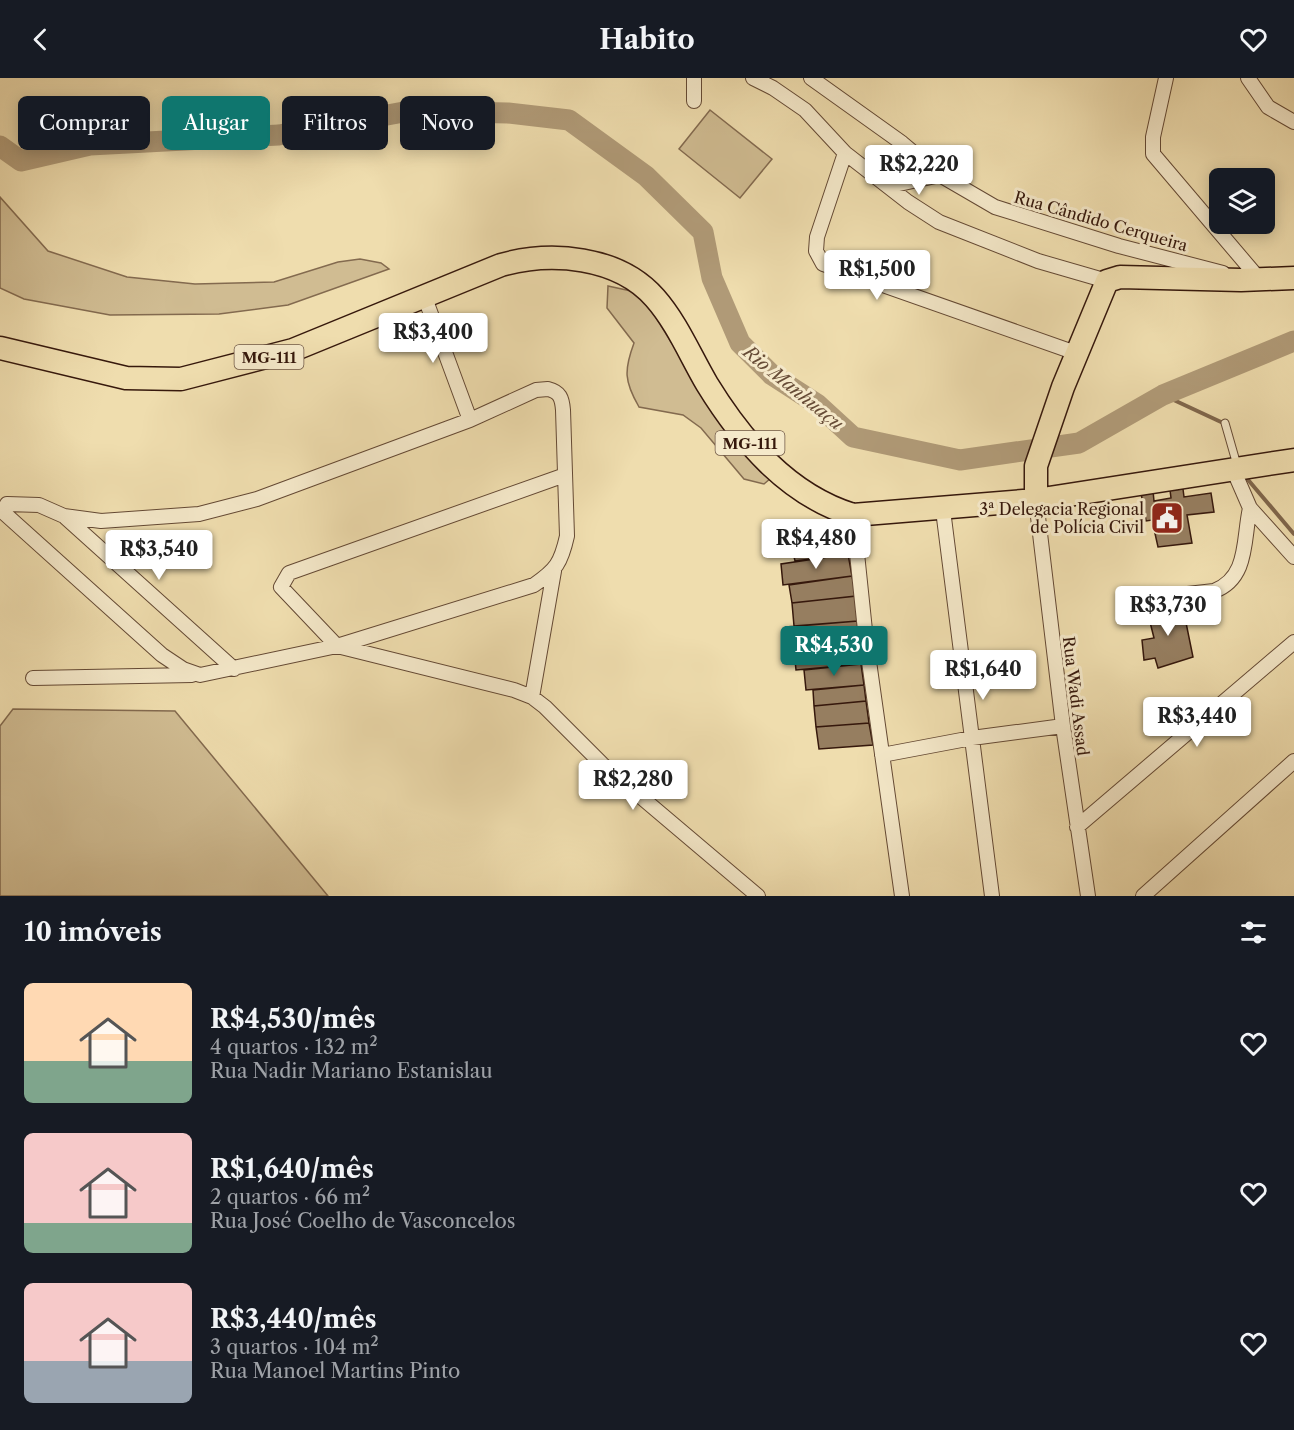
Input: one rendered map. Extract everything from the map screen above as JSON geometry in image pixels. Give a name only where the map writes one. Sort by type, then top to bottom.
[{"type":"main road","name":"MG-111","points":[[0,348],[126,378],[181,379],[293,350],[501,265],[527,258],[578,259],[607,267],[629,278],[654,297],[736,428],[789,483],[832,509],[853,515],[943,510],[1036,500],[1294,460]]},
{"type":"main road","points":[[1036,500],[1036,466],[1076,353],[1107,281],[1120,277],[1251,280],[1294,278]]},
{"type":"street","points":[[694,78],[694,101]]},
{"type":"street","points":[[753,78],[805,110],[845,153],[908,202],[939,222],[1038,261],[1107,281]]},
{"type":"street","name":"Rua Cândido Cerqueira","points":[[810,78],[903,143],[940,175],[995,207],[1119,246],[1251,280]]},
{"type":"street","points":[[1166,78],[1153,136],[1154,153],[1251,280]]},
{"type":"street","points":[[1246,79],[1268,107],[1294,122]]},
{"type":"street","points":[[845,153],[817,237],[816,251],[823,264],[1076,353]]},
{"type":"street","points":[[890,186],[940,175]]},
{"type":"street","points":[[425,298],[470,420]]},
{"type":"street","points":[[200,675],[183,669],[162,655],[3,512],[7,504],[12,502],[39,505],[64,516],[101,520],[199,514],[257,499],[470,420],[536,390],[555,391],[562,398],[563,410],[567,536],[563,553],[554,572],[532,697]]},
{"type":"street","points":[[1126,601],[1214,591],[1228,586],[1240,566],[1250,508],[1240,467]]},
{"type":"street","points":[[565,475],[289,573],[281,587],[337,646],[514,690],[532,697],[602,764],[758,896]]},
{"type":"street","name":"Rua Wadi Assad","points":[[1036,500],[1063,726],[1088,896]]},
{"type":"street","points":[[1250,508],[1294,557]]},
{"type":"street","points":[[943,510],[992,896]]},
{"type":"street","points":[[853,515],[882,755],[902,896]]},
{"type":"street","points":[[64,516],[234,669]]},
{"type":"street","points":[[33,678],[200,675],[234,669],[337,646],[534,585],[554,572]]},
{"type":"street","points":[[1077,827],[1294,642]]},
{"type":"street","points":[[882,755],[972,738],[1063,726]]},
{"type":"street","points":[[1143,896],[1294,761]]},
{"type":"lane","points":[[1225,423],[1240,467]]},
{"type":"shaded area","points":[[710,110],[772,159],[740,198],[679,149]]},
{"type":"shaded area","points":[[0,197],[48,251],[127,277],[195,284],[274,282],[338,262],[360,259],[381,263],[389,269],[288,305],[219,314],[110,315],[24,299],[0,288]]},
{"type":"shaded area","points":[[608,286],[631,291],[649,306],[671,342],[771,478],[764,484],[744,479],[701,428],[683,415],[639,407],[630,390],[627,375],[628,361],[634,343],[607,308]]},
{"type":"shaded area","points":[[13,709],[175,711],[328,896],[0,896],[0,726]]},
{"type":"building","name":"3ª Delegacia Regional de Polícia Civil","points":[[1183,489],[1184,497],[1211,493],[1214,512],[1187,515],[1192,543],[1158,547],[1152,520],[1146,521],[1141,493],[1153,491],[1154,501],[1171,498],[1170,490]]},
{"type":"building","points":[[844,526],[848,554],[795,561],[789,536]]},
{"type":"building","points":[[848,554],[852,576],[783,585],[781,564]]},
{"type":"building","points":[[852,576],[856,596],[792,603],[789,585]]},
{"type":"building","points":[[856,596],[858,621],[794,626],[792,603]]},
{"type":"building","points":[[1182,603],[1193,657],[1158,668],[1155,658],[1144,660],[1142,640],[1154,638],[1149,618],[1158,615],[1156,607]]},
{"type":"building","points":[[858,621],[859,644],[787,650],[786,627]]},
{"type":"building","points":[[859,644],[861,664],[796,670],[794,650]]},
{"type":"building","points":[[861,664],[864,685],[806,690],[804,670]]},
{"type":"building","points":[[864,685],[866,701],[814,706],[813,690]]},
{"type":"building","points":[[866,701],[869,723],[816,727],[814,706]]},
{"type":"building","points":[[869,723],[873,745],[819,749],[816,727]]},
{"type":"waterway","name":"Rio Manhuaçu","points":[[0,146],[21,161],[90,145],[279,135],[409,111],[508,113],[569,120],[646,176],[703,232],[712,278],[740,343],[772,375],[817,404],[853,437],[960,460],[1079,443],[1163,395],[1294,341]]},
{"type":"waterway","points":[[1163,395],[1221,422]]},
{"type":"waterway","points":[[1244,475],[1294,534]]},
{"type":"place","name":"3ª Delegacia Regional de Polícia Civil","points":[[1167,518]]}]
